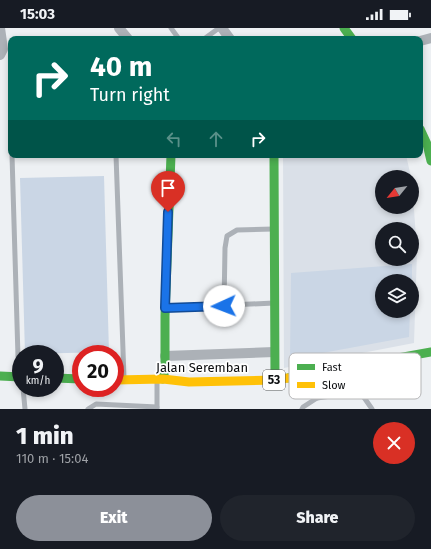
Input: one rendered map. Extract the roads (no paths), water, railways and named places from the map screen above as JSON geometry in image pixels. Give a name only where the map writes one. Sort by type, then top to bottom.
[{"type":"street","points":[[0,28],[3,49],[0,55]]},
{"type":"street","points":[[119,28],[126,36]]},
{"type":"street","points":[[423,133],[431,155]]},
{"type":"street","points":[[160,379],[165,370],[165,308],[171,158]]},
{"type":"street","points":[[274,158],[275,380]]},
{"type":"street","points":[[165,356],[274,352]]},
{"type":"street","name":"Jalan Seremban","points":[[421,354],[431,352]]},
{"type":"street","points":[[0,376],[12,377]]},
{"type":"street","name":"Jalan Seremban","points":[[124,380],[160,379],[189,382],[275,380],[289,378]]},
{"type":"lane","points":[[208,36],[219,28]]},
{"type":"lane","points":[[12,158],[18,345]]},
{"type":"lane","points":[[116,158],[119,345]]},
{"type":"lane","points":[[224,306],[225,248],[227,236],[237,230],[274,229]]},
{"type":"lane","points":[[165,308],[274,303]]},
{"type":"lane","points":[[88,409],[96,404],[157,408],[160,379]]},
{"type":"lane","points":[[24,397],[25,409]]},
{"type":"lane","points":[[302,409],[315,399]]},
{"type":"lane","points":[[364,399],[372,409]]}]
